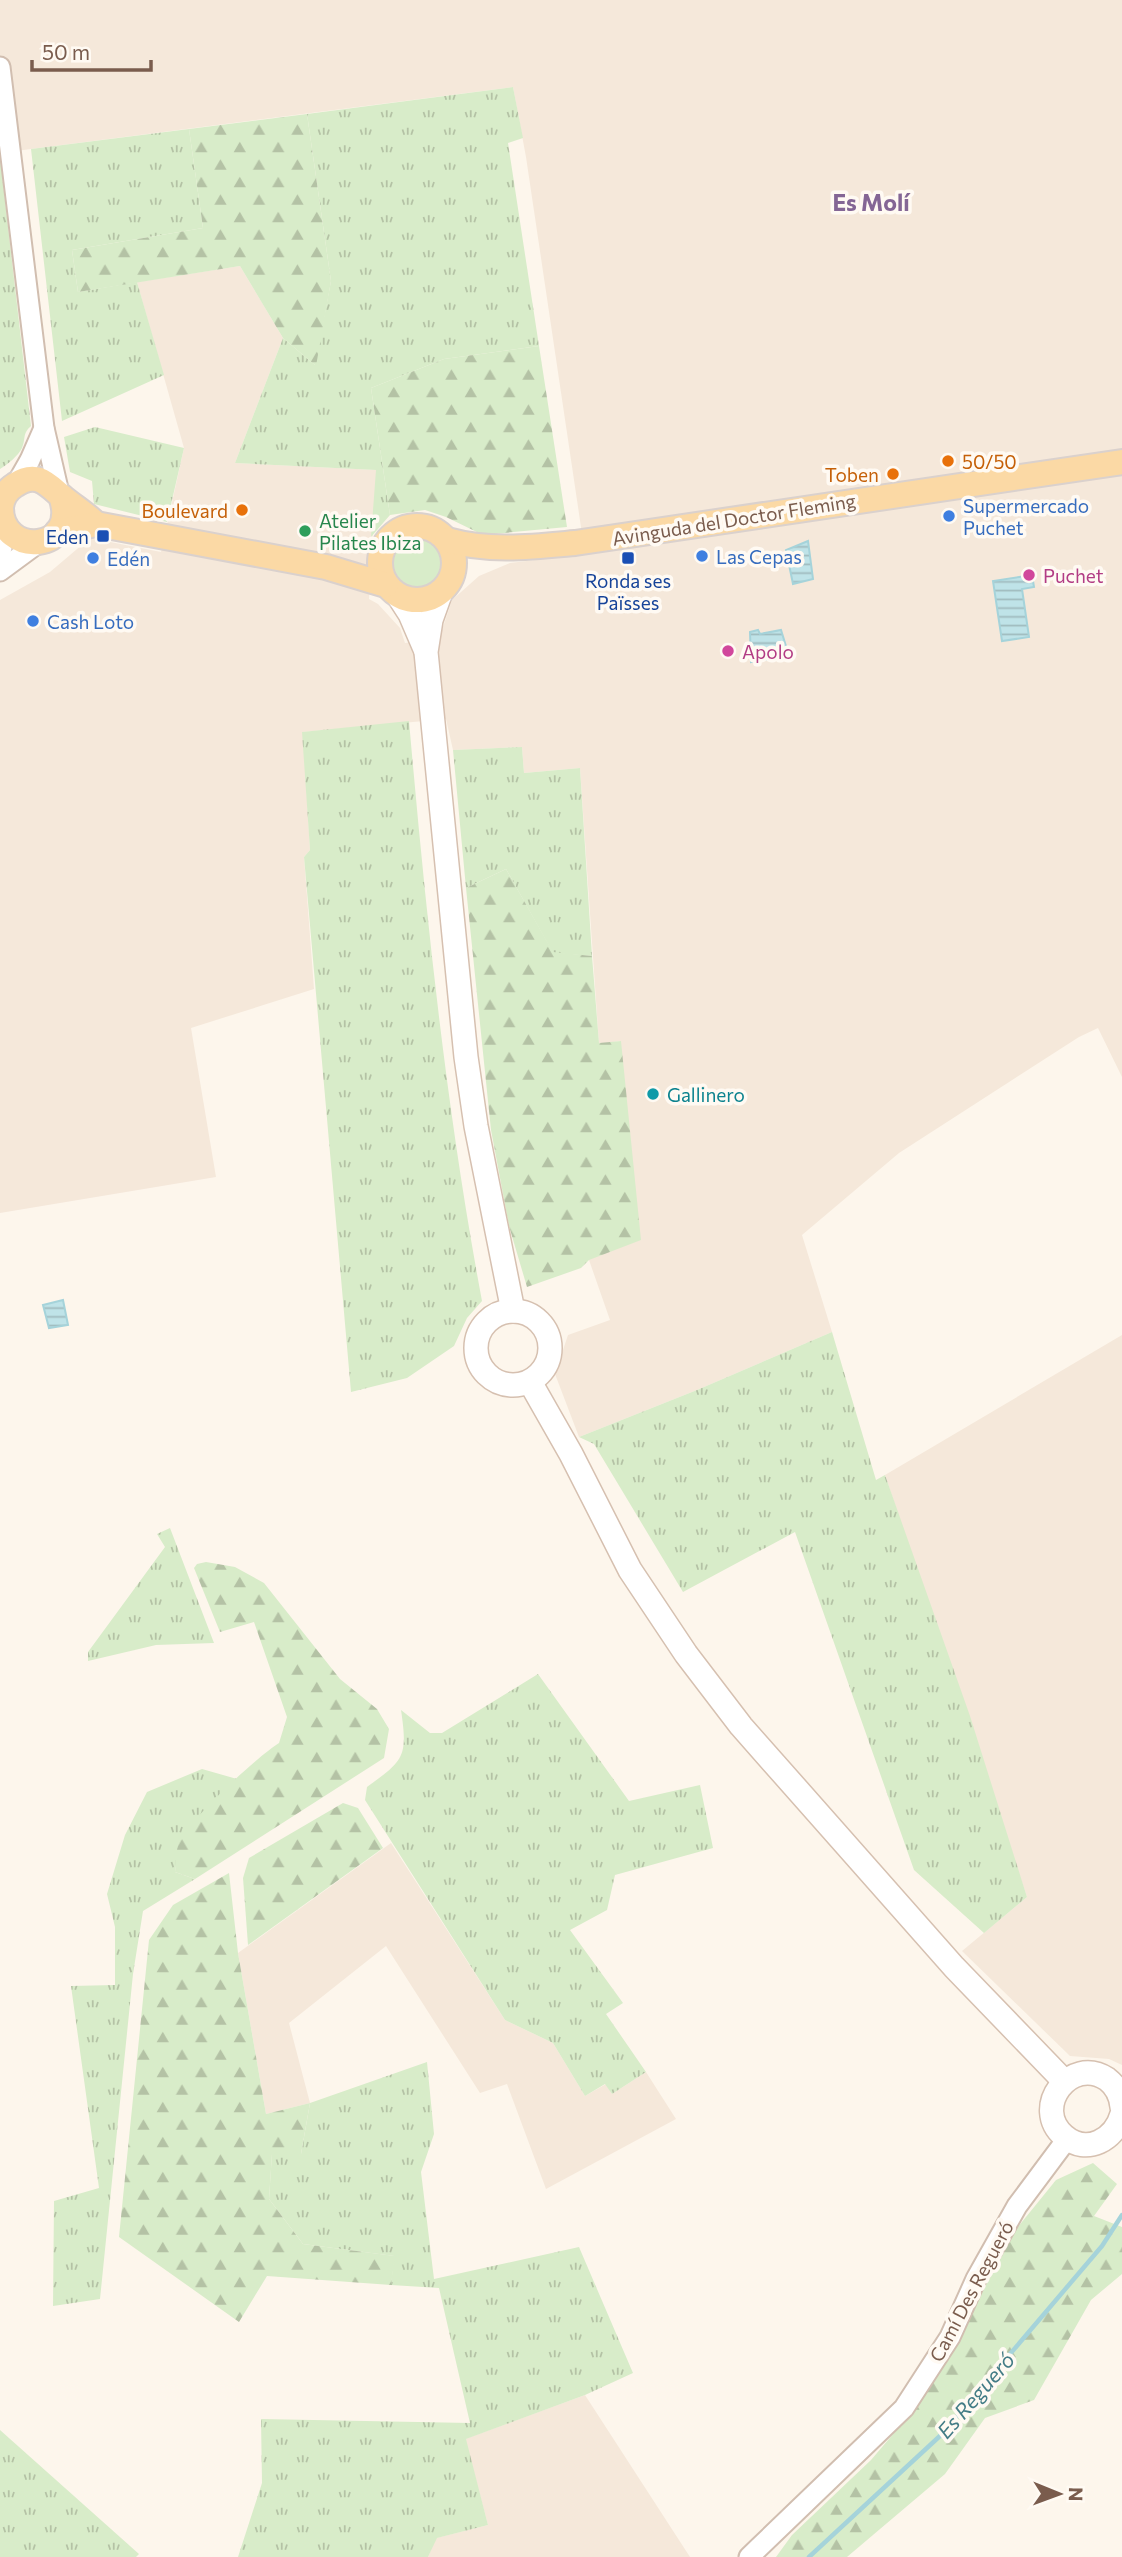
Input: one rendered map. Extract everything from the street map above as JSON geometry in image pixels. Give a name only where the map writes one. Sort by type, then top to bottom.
[{"type":"main road","name":"Avinguda del Doctor Fleming","points":[[447,540],[486,548],[511,549],[575,543],[1122,462]]},
{"type":"main road","points":[[96,524],[52,486],[35,479],[9,487],[1,505],[3,524],[16,538],[30,543],[96,524],[326,567],[420,601],[444,588]]},
{"type":"main road","points":[[47,537],[64,514],[60,494]]},
{"type":"main road","points":[[326,567],[362,556],[402,528],[415,525],[428,527],[439,533],[453,551],[454,564],[431,620],[426,652],[468,1071],[488,1191],[513,1311]]},
{"type":"main road","points":[[385,542],[379,562],[381,575],[410,614],[426,652]]},
{"type":"main road","name":"Avinguda del Doctor Fleming","points":[[444,588],[470,567],[511,549]]},
{"type":"main road","points":[[513,1311],[535,1318],[548,1337],[548,1359],[543,1369],[530,1381],[515,1385],[498,1383],[484,1372],[476,1353],[476,1343],[485,1324],[502,1313],[513,1311]]},
{"type":"main road","points":[[530,1381],[630,1570],[686,1654],[741,1726],[944,1956],[1063,2081]]},
{"type":"main road","points":[[1119,2130],[1105,2140],[1086,2145],[1067,2139],[1053,2122],[1052,2100],[1063,2081],[1082,2073],[1102,2076],[1118,2091],[1122,2106]]},
{"type":"street","points":[[0,67],[44,428],[60,494]]},
{"type":"street","points":[[9,487],[30,460],[44,428]]},
{"type":"street","points":[[0,559],[3,524]]},
{"type":"street","points":[[0,571],[47,537]]},
{"type":"street","name":"Camí Des Regueró","points":[[749,2557],[904,2408],[950,2337],[976,2279],[1017,2206],[1067,2139]]},
{"type":"shaded area","points":[[0,0],[1122,0],[1122,1077],[1098,1028],[1079,1037],[899,1153],[802,1235],[832,1332],[579,1437],[555,1374],[568,1335],[610,1320],[589,1260],[620,1041],[599,1044],[580,768],[524,773],[522,747],[453,750],[446,719],[303,732],[310,850],[304,857],[314,989],[191,1028],[216,1177],[0,1213],[0,600],[50,572],[90,538],[161,552],[184,448],[137,282],[240,266],[283,338],[235,463],[377,470],[369,599],[378,604],[400,628],[405,643],[439,639],[452,600],[479,576],[510,563],[585,554],[526,157],[513,87],[0,153]]},
{"type":"shaded area","points":[[1122,1335],[1122,2065],[1109,2059],[1070,2056],[962,1951],[1027,1897],[885,1475]]},
{"type":"shaded area","points":[[391,1843],[505,2020],[553,2043],[585,2096],[606,2084],[612,2094],[646,2072],[676,2119],[546,2189],[507,2084],[480,2093],[386,1946],[289,2023],[310,2103],[266,2114],[238,1953]]},
{"type":"shaded area","points":[[585,2395],[690,2557],[428,2557],[436,2538],[488,2525],[465,2439]]},
{"type":"green space","points":[[513,87],[523,138],[508,143],[539,346],[444,359],[371,388],[390,515],[371,537],[376,470],[235,463],[283,338],[315,365],[331,281],[307,114]]},
{"type":"green space","points":[[307,114],[331,281],[316,366],[283,338],[240,266],[78,292],[72,250],[203,228],[189,129]]},
{"type":"green space","points":[[189,129],[203,228],[72,250],[78,292],[137,282],[164,375],[62,421],[31,149]]},
{"type":"green space","points":[[0,157],[31,426],[25,434],[20,451],[0,469]]},
{"type":"green space","points":[[539,346],[567,527],[483,535],[425,510],[390,515],[371,388],[444,359]]},
{"type":"green space","points":[[95,427],[184,448],[167,522],[94,504],[92,481],[70,472],[64,437]]},
{"type":"green space","points":[[410,533],[422,533],[441,546],[446,563],[444,575],[433,588],[422,593],[410,593],[391,580],[386,569],[386,557],[399,538]]},
{"type":"green space","points":[[409,721],[438,1012],[482,1301],[467,1318],[454,1346],[407,1378],[351,1392],[304,857],[310,850],[302,732]]},
{"type":"green space","points":[[522,747],[524,773],[580,768],[592,956],[553,953],[506,869],[466,888],[453,750]]},
{"type":"green space","points":[[506,869],[553,952],[592,956],[599,1043],[621,1041],[641,1240],[589,1260],[581,1268],[527,1287],[509,1226],[491,1130],[466,888]]},
{"type":"green space","points":[[832,1332],[876,1480],[885,1475],[970,1716],[1027,1897],[984,1933],[914,1870],[795,1532],[683,1592],[594,1444],[579,1437]]},
{"type":"green space","points":[[170,1528],[214,1643],[156,1645],[88,1661],[88,1652],[165,1547],[157,1534]]},
{"type":"green space","points":[[206,1562],[235,1567],[264,1583],[340,1679],[377,1709],[389,1729],[384,1758],[195,1879],[175,1872],[178,1845],[183,1835],[223,1791],[279,1743],[287,1717],[254,1622],[220,1632],[194,1568],[197,1564]]},
{"type":"green space","points":[[538,1674],[629,1801],[700,1785],[713,1848],[615,1875],[607,1910],[570,1930],[623,2003],[606,2014],[646,2072],[612,2094],[605,2084],[585,2096],[553,2043],[505,2020],[365,1800],[367,1787],[389,1770],[400,1756],[404,1738],[401,1710],[430,1733],[442,1733]]},
{"type":"green space","points":[[202,1769],[237,1779],[204,1811],[179,1843],[175,1872],[195,1879],[143,1911],[133,1974],[100,2299],[53,2306],[54,2201],[99,2188],[71,1986],[115,1985],[115,1927],[107,1894],[125,1835],[147,1792]]},
{"type":"green space","points":[[343,1803],[358,1808],[383,1848],[248,1945],[243,1878],[249,1858]]},
{"type":"green space","points":[[229,1873],[238,1953],[266,2114],[310,2103],[301,2154],[272,2154],[269,2199],[303,2244],[395,2256],[391,2285],[267,2276],[239,2322],[119,2237],[149,1940],[173,1905]]},
{"type":"green space","points":[[427,2062],[434,2134],[421,2172],[434,2279],[579,2247],[633,2373],[585,2395],[466,2439],[488,2525],[437,2538],[428,2557],[238,2557],[262,2483],[261,2419],[470,2423],[439,2288],[391,2285],[394,2256],[303,2244],[269,2199],[272,2153],[301,2154],[310,2103]]},
{"type":"green space","points":[[1093,2163],[1117,2184],[1094,2216],[1122,2227],[1122,2274],[1091,2300],[1034,2400],[985,2418],[945,2474],[847,2557],[776,2557],[792,2535],[871,2460],[918,2405],[963,2332],[1000,2249],[1056,2180]]},
{"type":"green space","points":[[0,2430],[139,2554],[136,2557],[0,2557]]},
{"type":"water","points":[[808,541],[813,579],[793,584],[786,550]]},
{"type":"water","points":[[1032,575],[1034,587],[1022,589],[1029,637],[1002,641],[993,581]]},
{"type":"water","points":[[758,630],[760,634],[781,630],[789,656],[751,662],[750,632]]},
{"type":"water","points":[[63,1300],[68,1325],[49,1328],[43,1305]]},
{"type":"waterway","name":"Es Regueró","points":[[809,2557],[941,2435],[1102,2246],[1122,2215]]},
{"type":"place","name":"50/50","points":[[948,461]]},
{"type":"place","name":"Toben","points":[[893,474]]},
{"type":"place","name":"Boulevard","points":[[242,510]]},
{"type":"place","name":"Supermercado Puchet","points":[[949,516]]},
{"type":"place","name":"Atelier Pilates Ibiza","points":[[305,531]]},
{"type":"place","name":"Eden","points":[[103,536]]},
{"type":"place","name":"Las Cepas","points":[[702,556]]},
{"type":"place","name":"Edén","points":[[93,558]]},
{"type":"place","name":"Ronda ses Païsses","points":[[628,558]]},
{"type":"place","name":"Puchet","points":[[1029,575]]},
{"type":"place","name":"Cash Loto","points":[[33,621]]},
{"type":"place","name":"Apolo","points":[[728,651]]},
{"type":"place","name":"Gallinero","points":[[653,1094]]},
{"type":"district","name":"Es Molí","points":[[871,202]]}]
